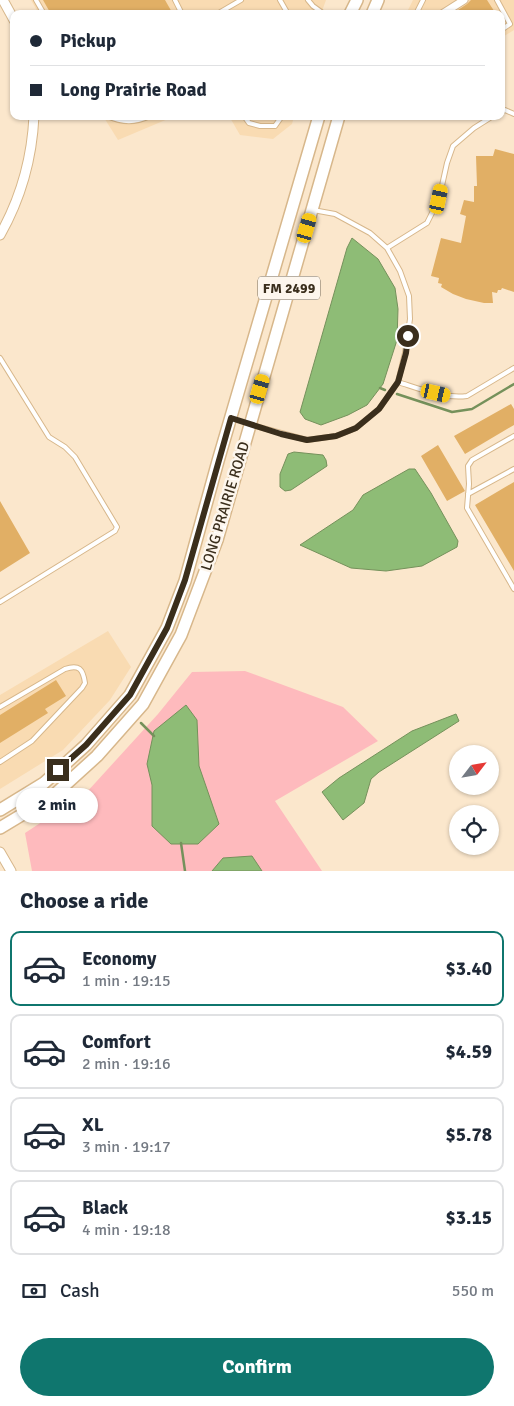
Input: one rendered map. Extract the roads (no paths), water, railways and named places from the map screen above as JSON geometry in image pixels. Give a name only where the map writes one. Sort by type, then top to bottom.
[{"type":"main road","name":"LONG PRAIRIE ROAD","points":[[0,810],[44,783],[86,745],[130,695],[167,628],[185,580],[318,120]]},
{"type":"main road","name":"LONG PRAIRIE ROAD","points":[[0,828],[53,796],[97,756],[142,704],[181,634],[217,540],[338,120]]},
{"type":"main road","points":[[231,418],[250,425]]},
{"type":"street","points":[[3,0],[10,13]]},
{"type":"street","points":[[448,10],[464,0]]},
{"type":"street","points":[[0,235],[12,211],[24,177],[32,139],[34,120]]},
{"type":"street","points":[[0,852],[11,871]]},
{"type":"lane","points":[[224,10],[241,0]]},
{"type":"lane","points":[[308,0],[318,10]]},
{"type":"lane","points":[[505,15],[510,24],[505,27]]},
{"type":"lane","points":[[117,120],[137,122],[141,120]]},
{"type":"lane","points":[[247,120],[249,123],[260,126],[275,126],[279,120]]},
{"type":"lane","points":[[387,248],[427,223],[439,199],[453,146],[486,120]]},
{"type":"lane","points":[[250,425],[307,440],[336,436],[356,428],[379,409],[398,382],[406,353],[410,319],[409,296],[400,271],[387,248],[370,233],[335,214],[312,210]]},
{"type":"lane","points":[[0,358],[49,437],[65,447],[75,457],[117,527],[116,531],[0,602]]},
{"type":"lane","points":[[398,382],[453,397],[468,396],[514,368]]},
{"type":"lane","points":[[514,436],[472,460],[468,466],[470,484],[466,508],[514,589]]},
{"type":"lane","points":[[468,494],[514,469]]},
{"type":"lane","points":[[0,707],[65,669],[72,666],[82,671],[85,683],[82,688],[32,741],[0,762]]},
{"type":"waterway","points":[[397,394],[452,412],[472,409],[514,384]]},
{"type":"waterway","points":[[380,388],[385,390]]},
{"type":"waterway","points":[[141,723],[154,736]]},
{"type":"waterway","points":[[181,843],[185,871]]}]
